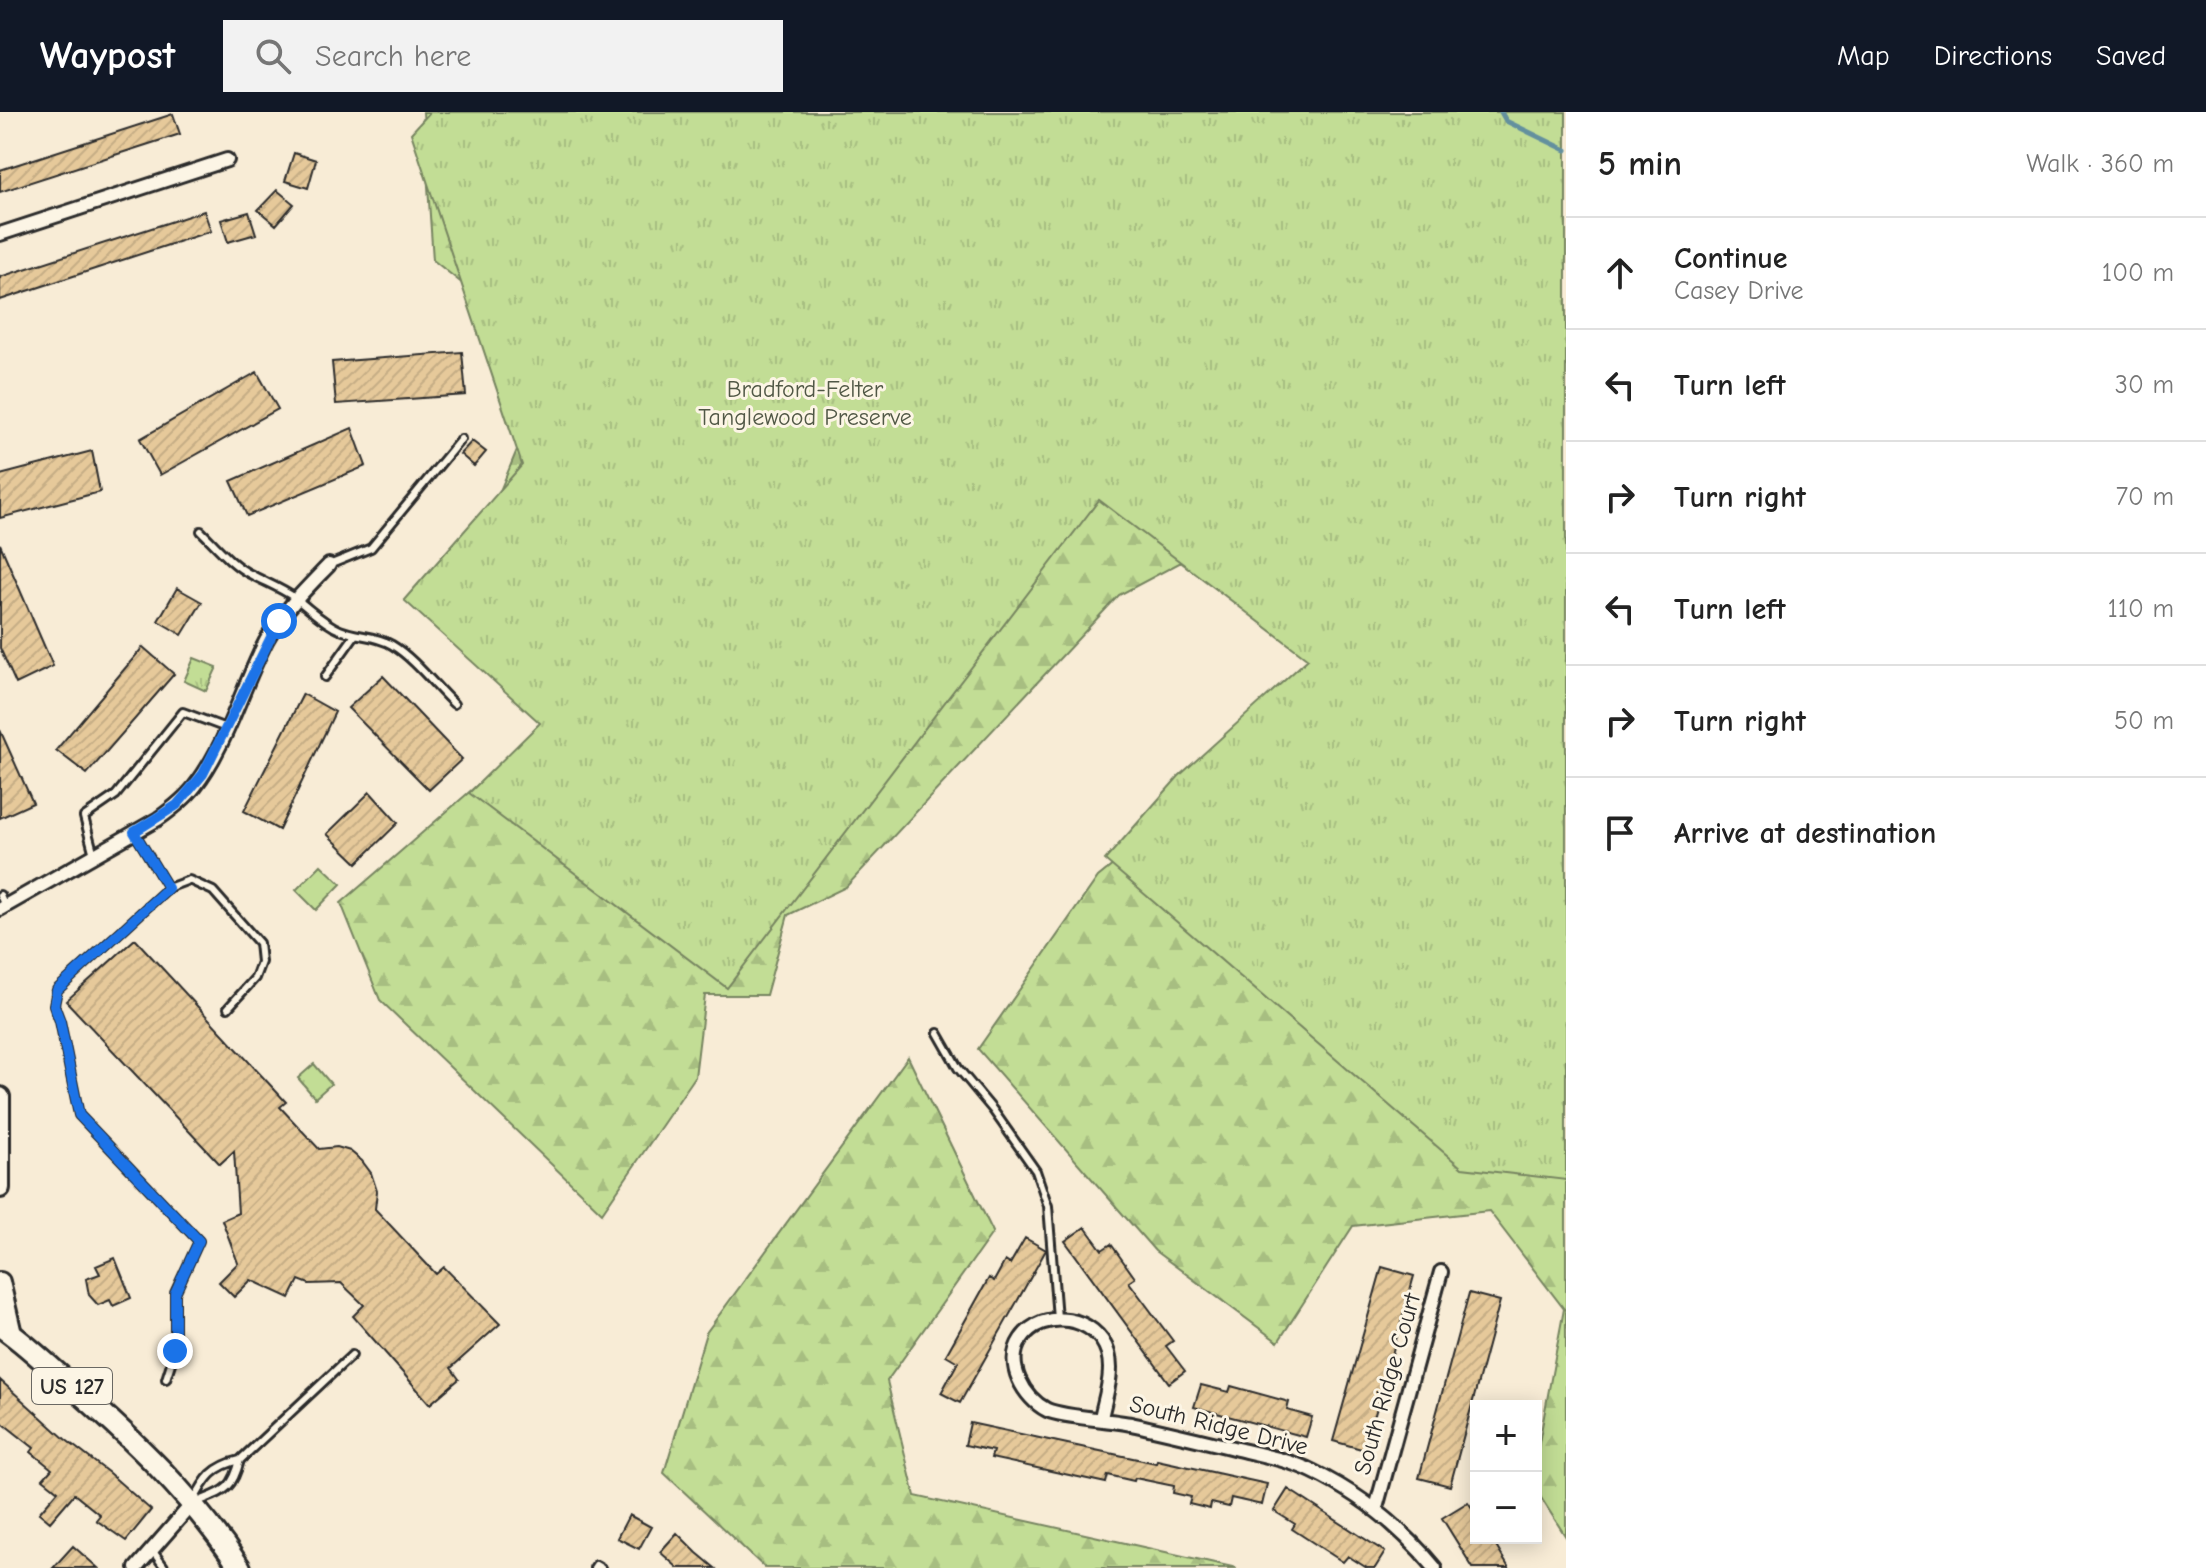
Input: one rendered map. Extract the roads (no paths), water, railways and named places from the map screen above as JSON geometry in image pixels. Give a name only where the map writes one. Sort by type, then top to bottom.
[{"type":"main road","name":"US 127","points":[[6,1330],[131,1439],[192,1504],[240,1568]]},
{"type":"street","points":[[0,234],[227,160]]},
{"type":"street","points":[[2,903],[94,855],[177,805],[194,787],[211,760],[267,641],[296,599],[329,565]]},
{"type":"street","points":[[0,1097],[0,1188]]},
{"type":"street","name":"South Ridge Court","points":[[1376,1508],[1441,1272]]},
{"type":"street","points":[[0,1282],[6,1330]]},
{"type":"street","name":"South Ridge Drive","points":[[1101,1418],[1111,1369],[1107,1350],[1098,1334],[1079,1322],[1057,1318],[1037,1324],[1020,1340],[1015,1363],[1020,1385],[1033,1401],[1050,1411],[1101,1418],[1276,1458],[1310,1470],[1376,1508],[1435,1568]]},
{"type":"street","points":[[136,1568],[192,1504]]},
{"type":"lane","points":[[329,565],[371,548],[461,439]]},
{"type":"lane","points":[[201,531],[252,575],[267,580],[338,630],[355,635],[367,634],[396,647],[454,704]]},
{"type":"lane","points":[[325,677],[355,635]]},
{"type":"lane","points":[[94,855],[84,817],[116,795],[183,712],[226,728]]},
{"type":"lane","points":[[134,832],[168,888]]},
{"type":"lane","points":[[166,1379],[175,1351],[175,1293],[199,1241],[79,1115],[54,1005],[57,990],[168,888],[189,880],[213,891],[259,943],[261,962],[255,978],[228,1008]]},
{"type":"lane","points":[[938,1033],[958,1068],[993,1110],[1036,1171],[1048,1206],[1057,1318]]},
{"type":"lane","points":[[192,1504],[206,1475],[223,1463],[240,1460],[352,1355]]},
{"type":"lane","points":[[192,1504],[222,1491],[235,1481],[240,1460]]},
{"type":"lane","points":[[152,1550],[165,1568]]},
{"type":"lane","points":[[594,1568],[596,1565],[601,1568]]},
{"type":"waterway","points":[[1501,112],[1506,121],[1566,150]]},
{"type":"park label","name":"Bradford-Felter Tanglewood Preserve","points":[[805,403]]}]
